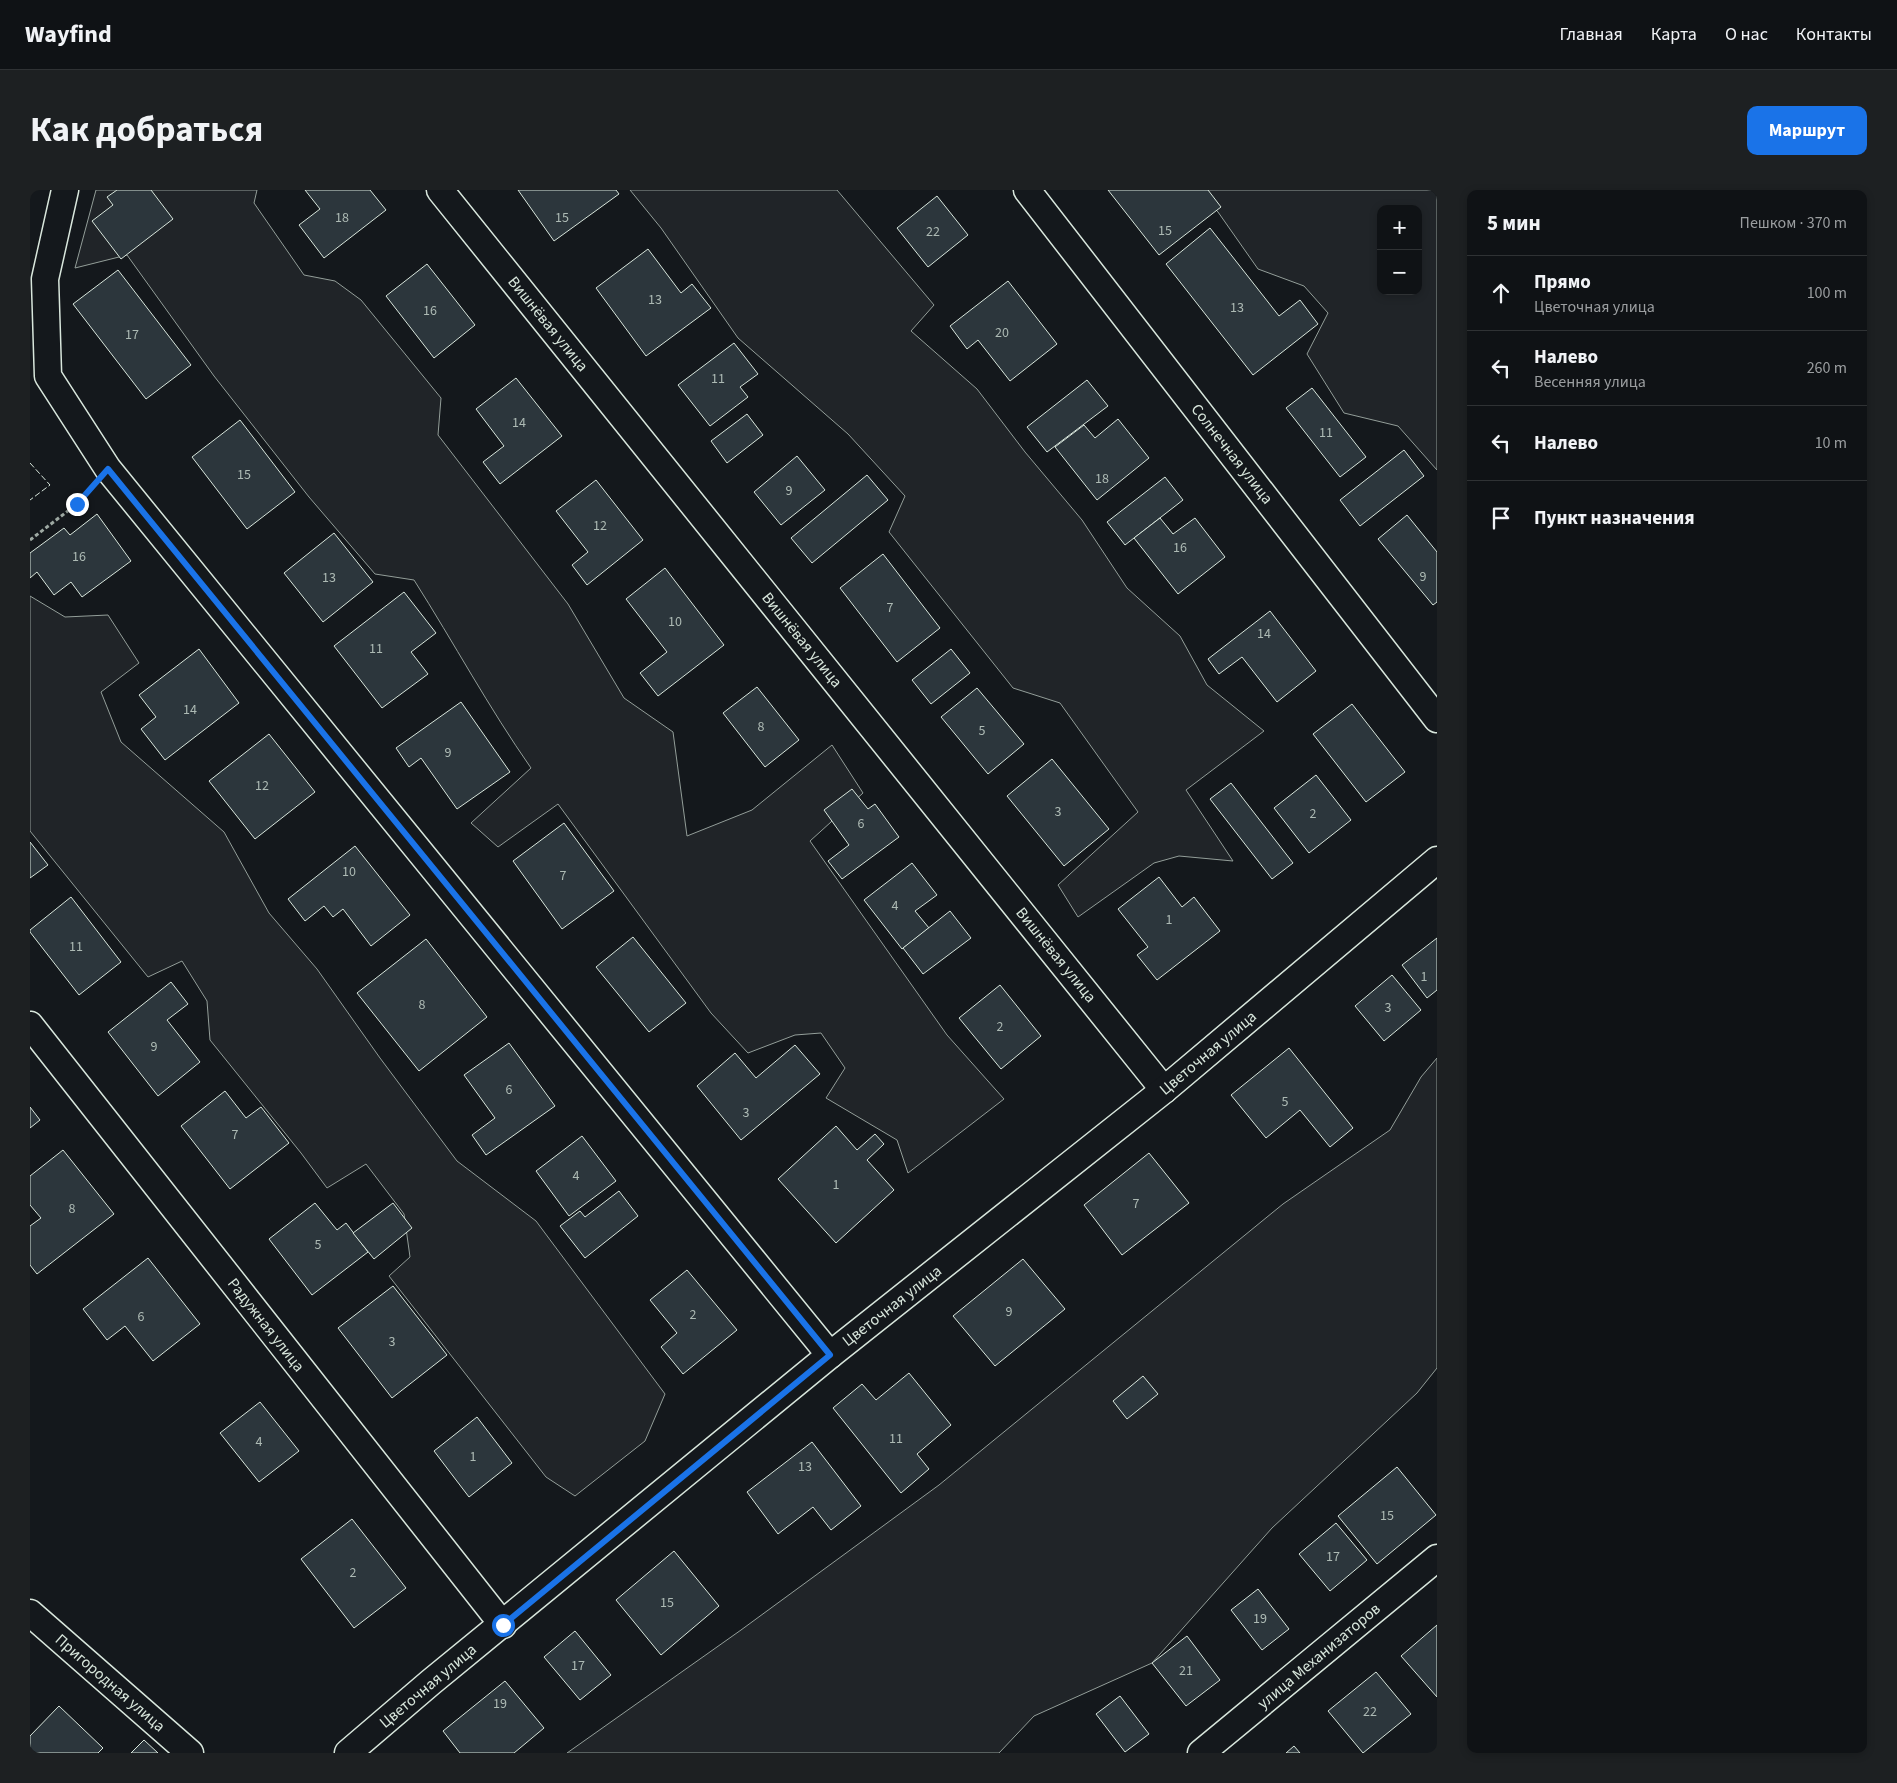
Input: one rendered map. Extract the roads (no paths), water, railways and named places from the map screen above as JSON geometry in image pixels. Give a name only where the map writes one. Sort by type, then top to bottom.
[{"type":"street","points":[[65,190],[45,279],[48,376],[108,469],[830,1355]]},
{"type":"street","name":"Вишнёвая улица","points":[[440,190],[1164,1090]]},
{"type":"street","name":"Солнечная улица","points":[[1027,190],[1437,719]]},
{"type":"street","name":"Цветочная улица","points":[[348,1753],[431,1682],[503,1625],[830,1355],[1164,1090],[1437,860]]},
{"type":"street","name":"Радужная улица","points":[[30,1025],[503,1625]]},
{"type":"street","name":"улица Механизаторов","points":[[1201,1753],[1437,1558]]},
{"type":"street","name":"Пригородная улица","points":[[30,1613],[190,1753]]}]
